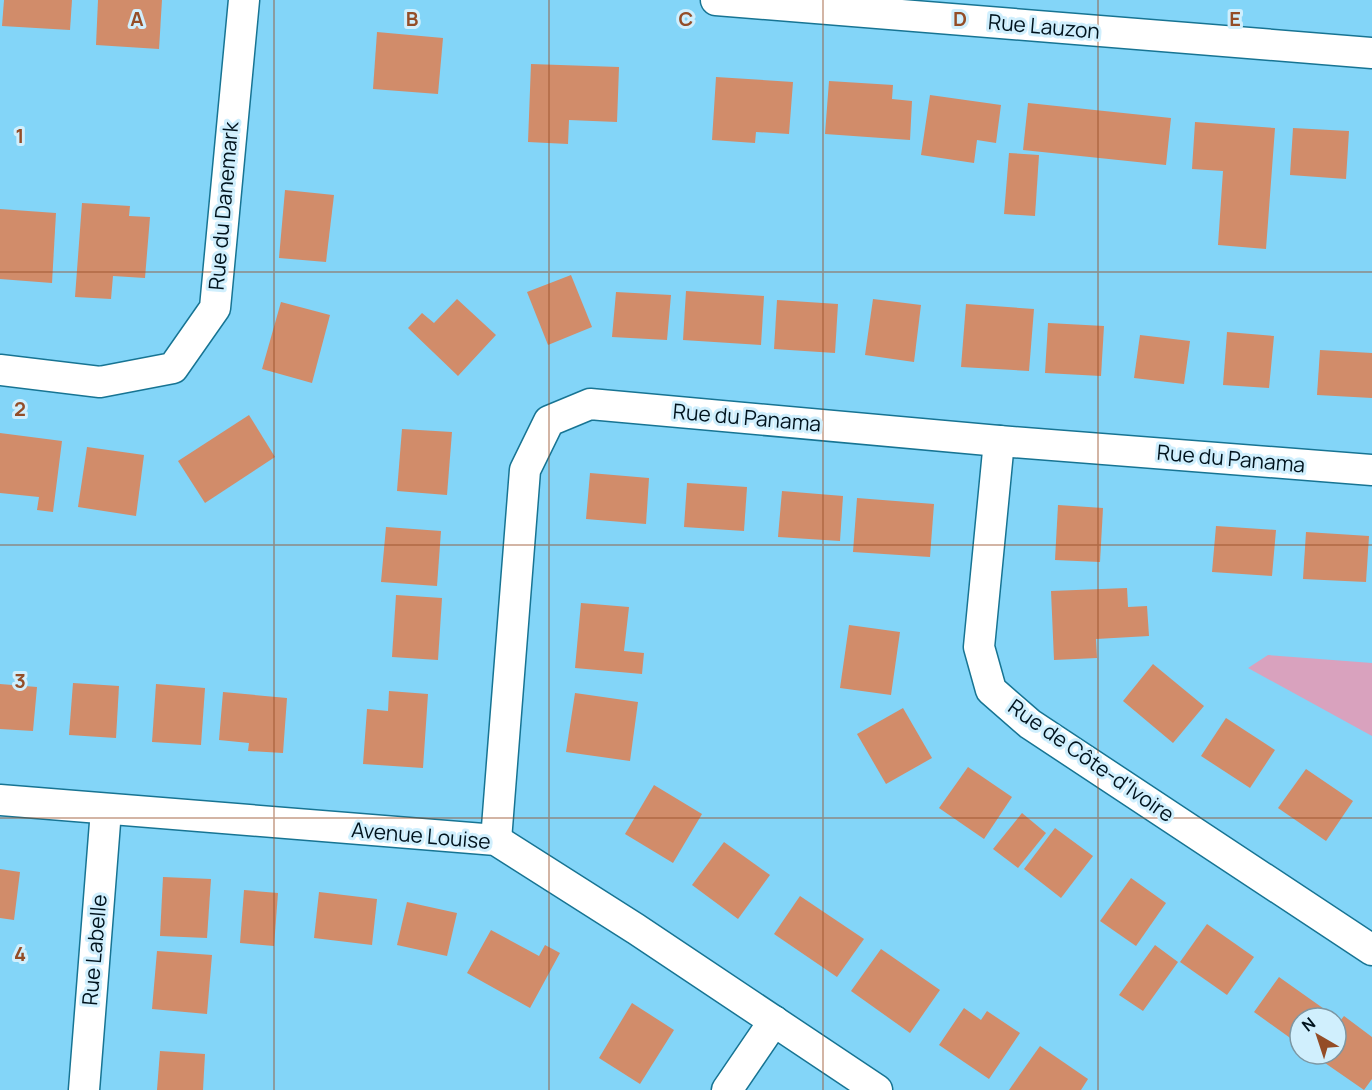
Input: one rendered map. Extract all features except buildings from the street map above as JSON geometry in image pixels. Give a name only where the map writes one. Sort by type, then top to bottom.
[{"type":"street","name":"Rue du Danemark","points":[[0,370],[100,382],[173,368],[215,308],[244,0]]},
{"type":"street","name":"Rue Lauzon","points":[[716,0],[1372,53]]},
{"type":"street","name":"Rue du Panama","points":[[495,840],[525,470],[549,421],[590,404],[999,441],[1372,471]]},
{"type":"street","name":"Rue de Côte-d'Ivoire","points":[[999,441],[979,647],[991,690],[1030,724],[1372,950]]},
{"type":"street","name":"Avenue Louise","points":[[0,800],[495,840],[636,929],[877,1090]]},
{"type":"street","name":"Rue Labelle","points":[[84,1090],[106,810]]},
{"type":"street","points":[[727,1090],[774,1021]]},
{"type":"shaded area","points":[[1268,655],[1372,663],[1372,736],[1248,668]]}]
